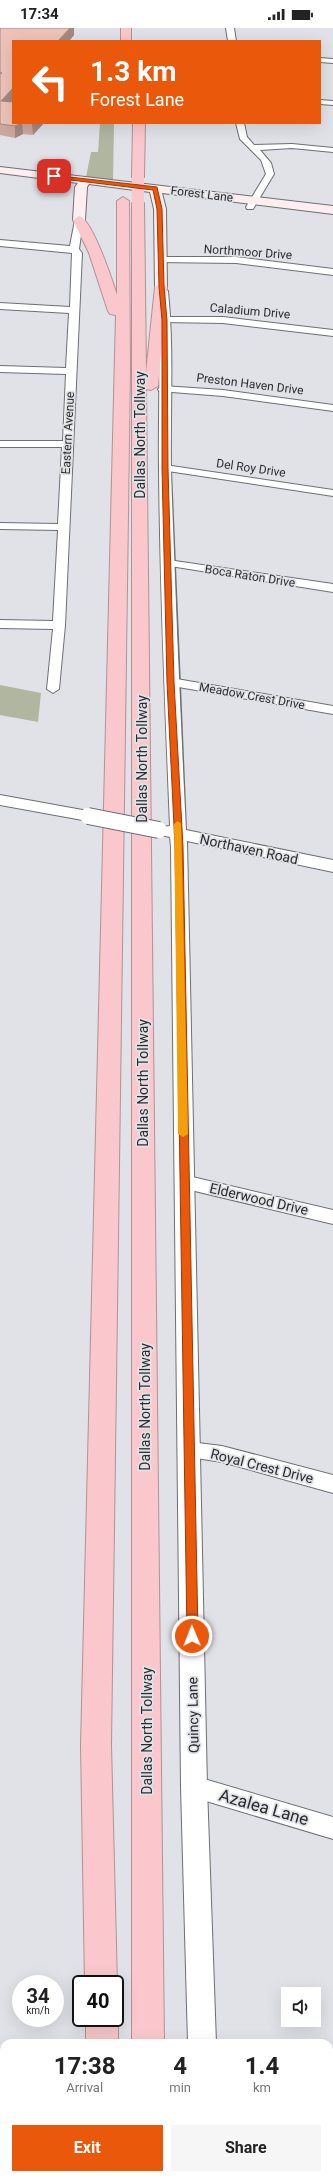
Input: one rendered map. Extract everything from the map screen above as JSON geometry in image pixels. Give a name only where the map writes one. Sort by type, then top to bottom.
[{"type":"highway","points":[[126,28],[126,40]]},
{"type":"highway","name":"Dallas North Tollway","points":[[139,124],[138,202],[148,2039]]},
{"type":"highway","name":"Dallas North Tollway","points":[[101,1975],[96,1745],[123,377],[123,176]]},
{"type":"highway","points":[[79,220],[89,237],[109,288],[122,331]]},
{"type":"highway","points":[[140,411],[150,391],[154,361],[156,318],[161,287]]},
{"type":"highway","points":[[102,2027],[102,2039]]},
{"type":"main road","name":"Forest Lane","points":[[0,170],[84,184]]},
{"type":"main road","name":"Forest Lane","points":[[0,177],[156,192],[253,204],[333,217]]},
{"type":"main road","name":"Eastern Avenue","points":[[79,220],[84,184]]},
{"type":"main road","name":"Forest Lane","points":[[156,192],[189,200],[333,210]]},
{"type":"main road","name":"Quincy Lane","points":[[156,192],[160,209],[161,287]]},
{"type":"main road","points":[[160,209],[163,204],[189,200]]},
{"type":"street","points":[[230,28],[232,40]]},
{"type":"street","points":[[321,60],[333,62]]},
{"type":"street","points":[[321,102],[333,104]]},
{"type":"street","points":[[240,124],[242,135],[270,168],[270,174],[253,204]]},
{"type":"street","points":[[253,148],[292,146],[333,150]]},
{"type":"street","name":"Eastern Avenue","points":[[53,689],[59,625],[64,528],[77,253],[74,249],[79,220]]},
{"type":"street","points":[[0,243],[45,248],[74,249]]},
{"type":"street","name":"Northmoor Drive","points":[[160,260],[236,260],[333,272]]},
{"type":"street","name":"Quincy Lane","points":[[161,287],[164,320],[163,389],[171,682],[169,832],[184,1182],[190,1450],[194,1787],[202,2039]]},
{"type":"street","points":[[0,306],[42,310],[74,310]]},
{"type":"street","name":"Caladium Drive","points":[[164,320],[223,320],[333,333]]},
{"type":"street","points":[[0,369],[71,371]]},
{"type":"street","name":"Preston Haven Drive","points":[[163,389],[223,392],[333,408]]},
{"type":"street","points":[[0,444],[68,444]]},
{"type":"street","name":"Del Roy Drive","points":[[165,468],[333,493]]},
{"type":"street","points":[[0,526],[64,528]]},
{"type":"street","name":"Boca Raton Drive","points":[[168,563],[333,588]]},
{"type":"street","points":[[0,624],[59,625]]},
{"type":"street","name":"Meadow Crest Drive","points":[[171,682],[333,710]]},
{"type":"street","name":"Northaven Road","points":[[0,800],[169,832],[333,866]]},
{"type":"street","name":"Elderwood Drive","points":[[184,1182],[333,1217]]},
{"type":"street","name":"Royal Crest Drive","points":[[190,1450],[222,1454],[333,1484]]},
{"type":"street","name":"Azalea Lane","points":[[194,1787],[333,1828]]},
{"type":"green space","points":[[100,124],[114,124],[113,180],[86,177],[91,152],[98,152]]},
{"type":"green space","points":[[0,685],[41,693],[38,722],[0,715]]},
{"type":"building","points":[[0,28],[70,28],[59,40],[12,40],[12,89],[1,101],[12,102],[12,124],[19,124],[15,126],[0,124],[0,74],[2,73],[0,72]]},
{"type":"slow traffic","points":[[178,824],[183,1134]]},
{"type":"route","points":[[54,176],[156,188],[160,209],[161,287],[165,346],[163,389],[171,682],[179,847],[192,1636]]}]
